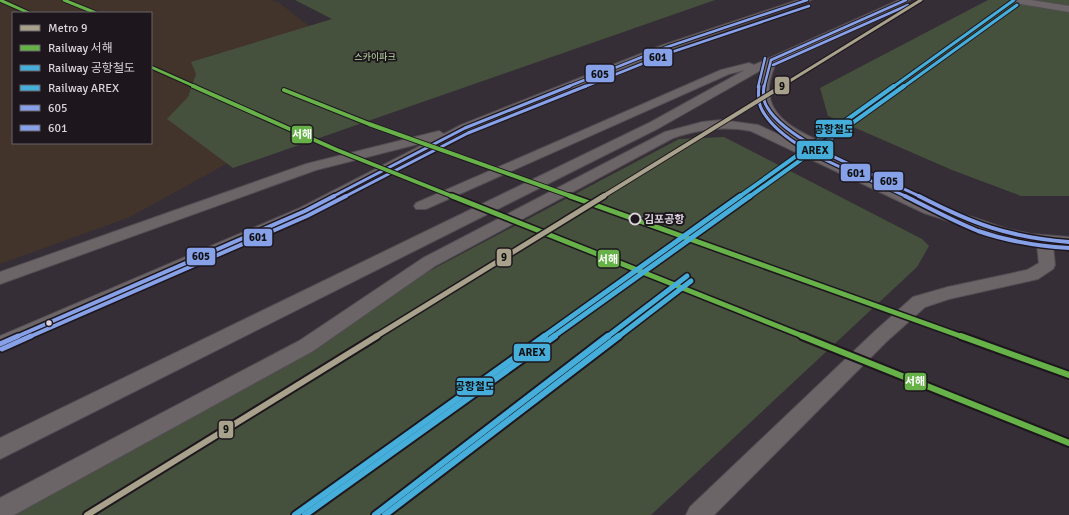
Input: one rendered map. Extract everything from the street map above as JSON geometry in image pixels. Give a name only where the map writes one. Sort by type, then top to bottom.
[{"type":"lane","points":[[0,344],[305,211],[465,128],[667,47],[807,0]]},
{"type":"lane","points":[[0,449],[655,125],[772,60],[906,0]]},
{"type":"lane","points":[[1015,0],[1069,9]]},
{"type":"lane","points":[[421,206],[725,72],[772,60]]},
{"type":"lane","points":[[772,60],[763,90],[768,109],[776,120],[793,132],[829,153],[980,226]]},
{"type":"lane","points":[[0,510],[306,346],[429,262],[669,135],[695,126],[735,125],[754,128],[929,210],[1006,234],[1045,241],[1069,243]]},
{"type":"lane","points":[[0,278],[311,167],[465,128]]},
{"type":"lane","points":[[698,515],[880,337],[919,302],[948,293],[1032,275],[1047,265],[1045,241]]},
{"type":"shaded area","points":[[0,0],[270,0],[278,2],[309,26],[318,60],[237,158],[130,217],[0,264]]},
{"type":"green space","name":"스카이파크","points":[[295,0],[715,0],[233,168],[167,119],[188,97],[196,74],[191,62],[332,19]]},
{"type":"green space","points":[[988,0],[1069,0],[1069,196],[1021,196],[952,170],[828,116],[820,88]]},
{"type":"green space","points":[[724,137],[922,239],[929,246],[917,267],[651,515],[0,515],[0,498],[679,139]]},
{"type":"metro line","name":"9","points":[[87,515],[921,0]]},
{"type":"rail line","name":"서해","points":[[0,0],[27,12]]},
{"type":"rail line","name":"서해","points":[[64,0],[94,12]]},
{"type":"rail line","name":"공항철도","points":[[295,515],[1014,0]]},
{"type":"rail line","name":"AREX","points":[[305,515],[1017,5]]},
{"type":"rail line","name":"서해","points":[[152,67],[337,150],[1069,443]]},
{"type":"rail line","name":"서해","points":[[284,90],[369,124],[1069,375]]},
{"type":"rail line","name":"공항철도","points":[[375,515],[687,276]]},
{"type":"rail line","name":"AREX","points":[[385,515],[691,281]]},
{"type":"transit line","name":"605","points":[[0,344],[305,211],[465,128],[667,47],[807,0]]},
{"type":"transit line","name":"605","points":[[771,60],[906,0]]},
{"type":"transit line","name":"601","points":[[773,65],[908,5]]},
{"type":"transit line","name":"601","points":[[2,349],[307,216],[468,133],[669,53],[809,6]]},
{"type":"transit line","name":"601","points":[[765,58],[758,90],[761,109],[770,122],[783,134],[800,145],[838,165],[889,188],[967,227],[1001,238],[1046,246],[1069,248]]},
{"type":"transit line","name":"605","points":[[771,60],[764,90],[767,107],[776,119],[806,142],[980,225],[1024,237],[1069,242]]},
{"type":"place","name":"김포공항","points":[[635,219]]}]
